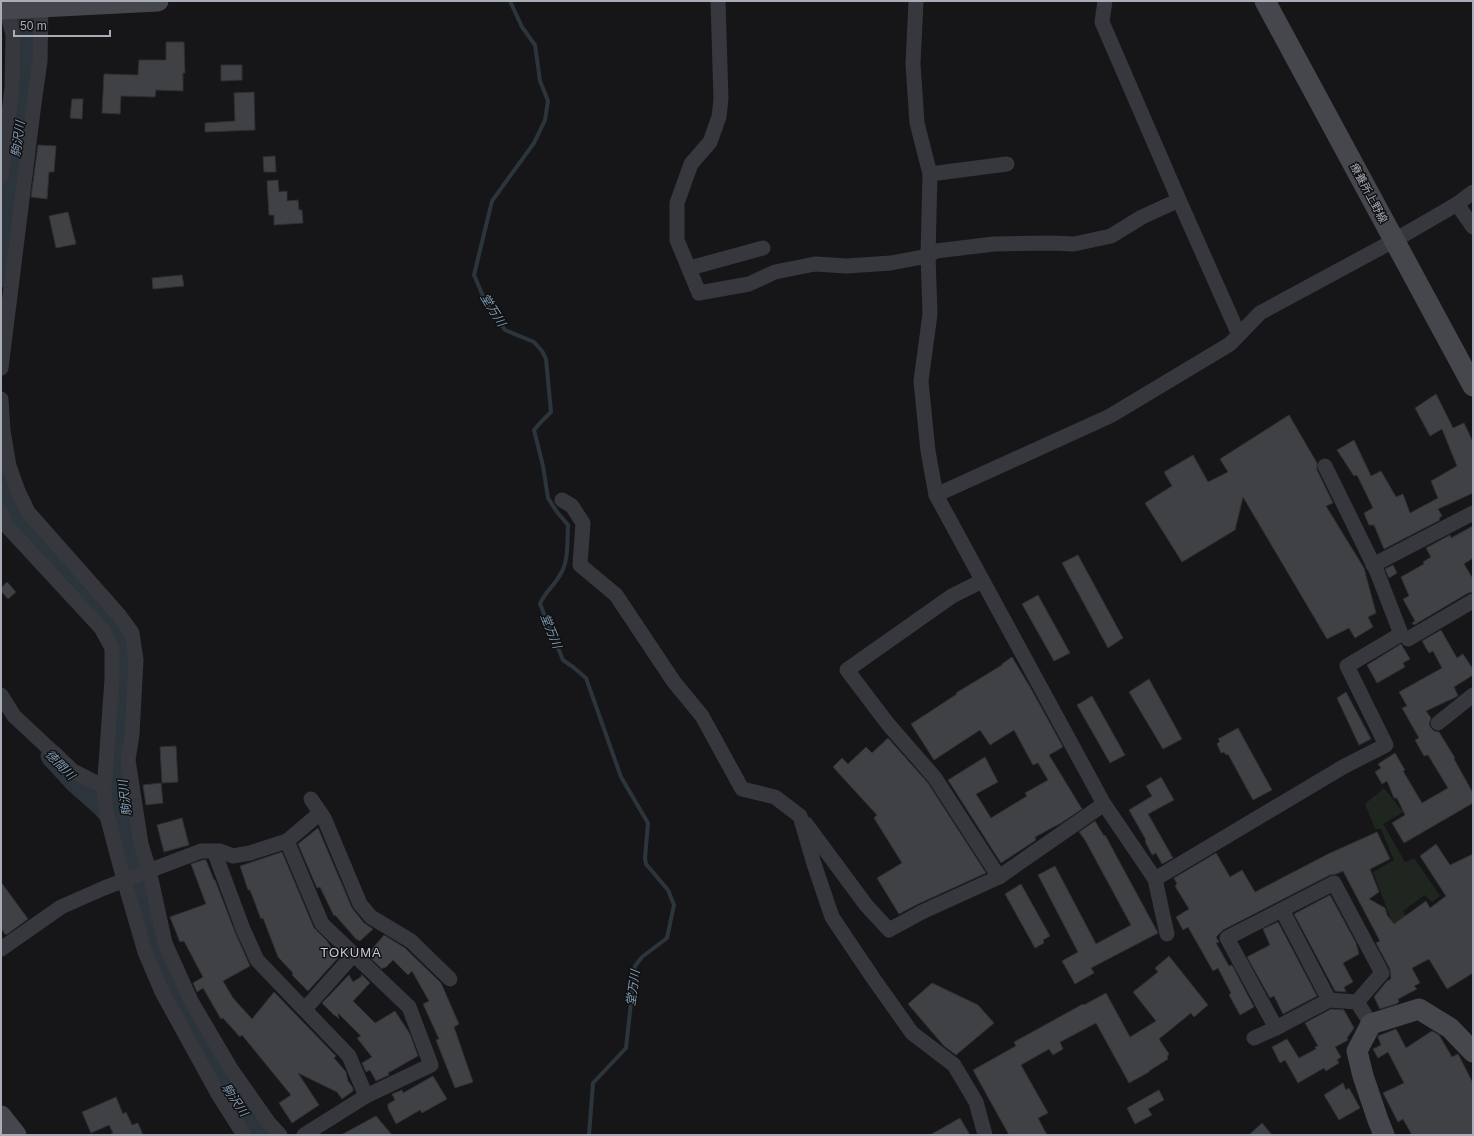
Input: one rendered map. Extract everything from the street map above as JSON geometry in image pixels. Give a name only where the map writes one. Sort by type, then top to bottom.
[{"type":"street","points":[[1,177],[12,88],[13,34],[6,7],[158,1]]},
{"type":"street","points":[[718,1],[721,99],[719,117],[710,142],[691,164],[677,203],[677,240],[690,268],[699,294],[749,284],[775,272],[815,264],[855,266],[892,263],[928,256],[936,251],[994,244],[1074,244],[1111,236],[1142,217],[1179,200]]},
{"type":"street","points":[[916,1],[913,64],[917,123],[930,174],[928,256],[930,314],[922,381],[928,451],[936,495],[1104,804],[1155,879],[1167,934]]},
{"type":"street","points":[[1105,1],[1102,22],[1239,335]]},
{"type":"street","name":"療養所上野線","points":[[1265,1],[1472,383]]},
{"type":"street","points":[[1,368],[40,61],[38,6]]},
{"type":"street","points":[[930,174],[1007,164]]},
{"type":"street","points":[[936,495],[1110,416],[1230,344],[1260,313],[1394,240],[1457,204],[1473,192]]},
{"type":"street","points":[[1457,204],[1473,227]]},
{"type":"street","points":[[690,268],[763,248]]},
{"type":"street","points":[[1,399],[3,431],[9,466],[18,492],[28,512],[119,615],[132,633],[136,660],[132,734],[128,760],[141,844],[165,943],[191,1001],[230,1069],[269,1124],[280,1135]]},
{"type":"street","points":[[1155,879],[1343,767],[1386,745],[1347,666],[1401,634],[1373,565],[1325,466]]},
{"type":"street","points":[[562,500],[572,506],[583,523],[580,565],[616,595],[674,682],[702,716],[742,789],[775,797],[800,816],[866,904],[890,930],[922,912],[998,877],[1104,804]]},
{"type":"street","points":[[1,511],[5,524],[101,628],[112,648],[112,679],[104,789],[107,816],[145,952],[162,992],[218,1094],[244,1135]]},
{"type":"street","points":[[1373,565],[1473,514]]},
{"type":"street","points":[[982,581],[952,596],[847,670],[888,724],[935,778],[998,877]]},
{"type":"street","points":[[1408,639],[1473,602]]},
{"type":"street","points":[[1,695],[14,716],[73,771],[104,789]]},
{"type":"street","points":[[1438,723],[1473,695]]},
{"type":"street","points":[[311,799],[324,818],[360,904],[371,917],[411,941],[450,979]]},
{"type":"street","points":[[1,949],[61,907],[201,851],[220,851],[232,856],[250,853],[287,841],[320,813]]},
{"type":"street","points":[[800,816],[832,917],[872,978],[912,1033],[954,1065],[976,1102],[985,1135]]},
{"type":"street","points":[[287,841],[322,924],[388,989],[409,1007],[431,1065],[366,1096],[304,1135]]},
{"type":"street","points":[[214,851],[243,929],[257,960],[349,1056],[366,1096]]},
{"type":"street","points":[[1276,1028],[1227,938],[1334,883],[1382,973],[1357,1002]]},
{"type":"street","points":[[1282,910],[1329,1000]]},
{"type":"street","points":[[305,1009],[354,954]]},
{"type":"street","points":[[1254,1038],[1329,1000],[1357,1002]]},
{"type":"street","points":[[1357,1002],[1370,1024]]},
{"type":"street","points":[[1384,1135],[1363,1076],[1357,1051],[1370,1024],[1419,1009],[1450,1028],[1473,1052]]},
{"type":"street","points":[[1,1116],[16,1135]]},
{"type":"shaded area","points":[[1384,788],[1403,812],[1383,824],[1405,862],[1414,858],[1440,896],[1432,902],[1425,895],[1403,911],[1414,932],[1401,946],[1373,872],[1394,860],[1381,829],[1375,829],[1365,804]]},
{"type":"building","points":[[166,42],[184,42],[185,73],[183,73],[183,91],[156,90],[155,97],[121,96],[120,114],[102,113],[104,74],[138,75],[139,60],[166,60]]},
{"type":"building","points":[[221,65],[242,65],[242,80],[221,81]]},
{"type":"building","points":[[254,92],[255,130],[205,132],[205,123],[235,121],[234,93]]},
{"type":"building","points":[[72,99],[83,99],[82,119],[70,118]]},
{"type":"building","points":[[38,145],[56,146],[54,172],[49,172],[47,199],[31,197]]},
{"type":"building","points":[[275,156],[276,172],[264,172],[263,157]]},
{"type":"building","points":[[278,180],[279,192],[287,191],[287,201],[298,200],[299,210],[302,210],[303,223],[274,225],[274,215],[269,215],[267,181]]},
{"type":"building","points":[[68,212],[76,244],[56,248],[49,216]]},
{"type":"building","points":[[182,275],[184,286],[153,289],[152,278]]},
{"type":"building","points":[[1436,394],[1453,428],[1464,423],[1473,442],[1473,493],[1438,509],[1442,516],[1439,518],[1440,520],[1384,549],[1374,525],[1369,525],[1364,513],[1373,508],[1357,475],[1354,476],[1337,450],[1354,440],[1371,476],[1381,471],[1396,497],[1403,494],[1410,513],[1438,498],[1431,481],[1457,466],[1442,429],[1430,436],[1415,408]]},
{"type":"building","points":[[1289,415],[1317,463],[1317,470],[1333,503],[1326,506],[1364,568],[1376,613],[1368,617],[1373,627],[1355,638],[1349,628],[1327,639],[1243,497],[1235,530],[1182,562],[1145,503],[1172,486],[1164,472],[1193,455],[1208,482],[1228,472],[1220,459]]},
{"type":"building","points":[[1473,526],[1473,558],[1464,564],[1473,579],[1473,592],[1468,593],[1414,625],[1412,623],[1415,621],[1403,599],[1409,596],[1401,577],[1424,564],[1423,562],[1431,557],[1426,548],[1450,535],[1451,538]]},
{"type":"building","points":[[1078,555],[1123,638],[1108,648],[1062,563]]},
{"type":"building","points":[[1393,565],[1397,573],[1389,578],[1385,569]]},
{"type":"building","points":[[7,582],[16,592],[8,599],[1,591],[1,588]]},
{"type":"building","points":[[1038,595],[1070,653],[1054,661],[1022,604]]},
{"type":"building","points":[[1441,630],[1457,658],[1463,654],[1473,669],[1473,675],[1454,687],[1458,696],[1426,711],[1431,718],[1429,724],[1431,728],[1434,731],[1439,732],[1455,758],[1454,759],[1473,793],[1473,803],[1404,843],[1392,823],[1405,815],[1397,798],[1394,798],[1387,781],[1382,784],[1375,772],[1381,768],[1378,764],[1395,753],[1405,770],[1403,771],[1422,803],[1448,788],[1428,755],[1424,756],[1415,740],[1419,738],[1402,708],[1407,706],[1399,692],[1442,668],[1433,651],[1429,653],[1422,641]]},
{"type":"building","points":[[1401,644],[1410,659],[1403,663],[1405,667],[1377,683],[1367,665]]},
{"type":"building","points":[[1012,657],[1063,747],[1049,755],[1082,809],[1061,823],[1035,837],[1036,840],[1001,863],[948,780],[985,757],[998,782],[976,794],[991,818],[1027,796],[1025,793],[1048,780],[1038,763],[1033,765],[1014,730],[990,745],[980,730],[934,760],[911,724]]},
{"type":"building","points":[[1149,679],[1182,739],[1163,749],[1129,692]]},
{"type":"building","points":[[1346,692],[1371,739],[1359,745],[1337,698]]},
{"type":"building","points":[[1092,696],[1125,755],[1110,763],[1077,705]]},
{"type":"building","points":[[1238,728],[1272,790],[1253,800],[1228,754],[1226,755],[1224,752],[1221,753],[1217,744],[1220,741],[1218,739]]},
{"type":"building","points":[[888,738],[928,783],[986,873],[899,914],[877,878],[902,863],[874,818],[877,815],[833,767],[842,758],[848,764],[866,747],[872,753]]},
{"type":"building","points":[[176,746],[178,782],[162,783],[160,747]]},
{"type":"building","points":[[1161,777],[1174,800],[1148,814],[1173,858],[1162,864],[1156,853],[1152,855],[1145,841],[1146,840],[1129,810],[1152,796],[1146,786]]},
{"type":"building","points":[[161,783],[163,803],[146,805],[143,785]]},
{"type":"building","points":[[182,818],[189,845],[164,852],[157,825]]},
{"type":"building","points":[[1095,821],[1104,836],[1105,835],[1158,933],[1091,968],[1094,973],[1075,984],[1062,961],[1078,952],[1038,875],[1055,866],[1096,944],[1131,925],[1085,840],[1079,832]]},
{"type":"building","points":[[318,828],[352,908],[364,923],[373,929],[360,941],[356,939],[335,915],[334,916],[320,887],[317,888],[298,844]]},
{"type":"building","points":[[1377,832],[1390,859],[1370,869],[1379,892],[1369,899],[1385,908],[1387,915],[1394,924],[1426,901],[1430,908],[1446,896],[1420,856],[1436,844],[1450,865],[1473,854],[1473,973],[1447,989],[1429,959],[1412,968],[1420,983],[1414,986],[1417,989],[1398,999],[1399,1002],[1396,1004],[1380,1009],[1374,997],[1387,981],[1391,979],[1390,969],[1376,943],[1380,941],[1343,871],[1330,875],[1223,930],[1216,937],[1219,942],[1216,943],[1229,966],[1232,965],[1254,1007],[1240,1015],[1229,995],[1231,993],[1218,968],[1213,971],[1188,927],[1183,930],[1176,917],[1189,909],[1175,886],[1177,884],[1174,878],[1216,853],[1230,877],[1242,870],[1255,892],[1328,854]]},
{"type":"building","points":[[282,852],[314,928],[327,941],[338,958],[308,991],[292,975],[293,973],[278,957],[263,918],[261,919],[250,890],[248,890],[240,866]]},
{"type":"building","points":[[206,860],[215,880],[250,966],[223,981],[233,998],[252,1019],[274,992],[336,1056],[334,1058],[346,1072],[348,1081],[353,1088],[353,1091],[342,1099],[337,1092],[298,1073],[319,1105],[292,1123],[279,1103],[291,1095],[242,1035],[240,1037],[223,1018],[221,1019],[203,988],[197,992],[193,983],[203,977],[184,941],[180,942],[170,917],[206,904],[191,864]]},
{"type":"building","points":[[1,882],[28,919],[6,935],[1,929]]},
{"type":"building","points":[[1021,884],[1050,936],[1043,940],[1044,943],[1035,948],[1005,894]]},
{"type":"building","points":[[1330,895],[1356,943],[1359,954],[1343,963],[1353,982],[1344,987],[1346,992],[1335,991],[1294,914]]},
{"type":"building","points":[[1278,922],[1317,996],[1283,1014],[1274,996],[1270,998],[1247,957],[1270,945],[1263,929]]},
{"type":"building","points":[[384,935],[405,948],[441,983],[459,1024],[454,1027],[473,1082],[455,1088],[436,1040],[439,1039],[423,1004],[429,1001],[412,971],[408,975],[393,960],[382,969],[367,955]]},
{"type":"building","points":[[1169,956],[1208,1005],[1194,1017],[1191,1013],[1159,1039],[1169,1054],[1167,1057],[1168,1059],[1129,1083],[1096,1023],[1060,1042],[1063,1049],[1053,1055],[1049,1049],[1021,1065],[1048,1113],[1038,1118],[1047,1135],[1009,1135],[973,1070],[1016,1046],[1014,1042],[1106,993],[1130,1037],[1156,1021],[1133,992],[1158,972],[1155,968]]},
{"type":"building","points":[[361,974],[370,983],[353,1001],[375,1023],[395,1011],[410,1034],[418,1056],[388,1073],[389,1075],[376,1081],[370,1070],[366,1072],[362,1063],[372,1057],[357,1038],[361,1036],[338,1013],[339,1019],[322,1003],[349,975],[353,982],[362,976]]},
{"type":"building","points":[[932,983],[978,1005],[994,1023],[956,1055],[944,1046],[908,1004]]},
{"type":"building","points":[[1331,1009],[1344,1010],[1354,1028],[1347,1038],[1348,1040],[1335,1047],[1341,1057],[1337,1060],[1339,1063],[1326,1071],[1324,1068],[1298,1083],[1285,1060],[1280,1063],[1272,1047],[1287,1039],[1299,1058],[1316,1049],[1315,1047],[1318,1046],[1305,1023]]},
{"type":"building","points":[[1396,1029],[1406,1048],[1432,1031],[1439,1035],[1452,1057],[1458,1054],[1473,1083],[1473,1135],[1412,1135],[1403,1119],[1398,1122],[1383,1093],[1404,1083],[1388,1052],[1378,1058],[1373,1049],[1381,1045],[1378,1036]]},
{"type":"building","points":[[433,1076],[447,1099],[422,1113],[420,1110],[396,1124],[388,1108],[388,1104],[395,1100],[392,1094],[402,1090],[403,1093]]},
{"type":"building","points":[[1343,1083],[1346,1090],[1349,1088],[1360,1108],[1339,1120],[1324,1095]]},
{"type":"building","points":[[1159,1090],[1164,1100],[1148,1109],[1152,1115],[1135,1124],[1127,1108]]},
{"type":"building","points":[[116,1097],[123,1114],[126,1112],[132,1125],[138,1123],[143,1135],[109,1135],[113,1133],[109,1125],[91,1133],[82,1112]]},
{"type":"building","points":[[376,1116],[392,1135],[341,1135]]},
{"type":"building","points":[[960,1118],[970,1135],[930,1135]]},
{"type":"building","points":[[1262,1123],[1272,1135],[1249,1135]]},
{"type":"waterway","name":"駒沢川","points":[[1,276],[11,204],[15,153],[26,86],[21,1]]},
{"type":"waterway","name":"堂万川","points":[[510,1],[522,27],[535,45],[540,81],[548,101],[545,120],[534,143],[492,201],[474,275],[486,303],[505,330],[534,342],[542,351],[546,359],[551,412],[534,430],[543,466],[548,498],[568,525],[567,551],[563,570],[540,604],[563,660],[586,678],[621,777],[648,823],[645,858],[646,864],[668,890],[674,905],[667,938],[642,957],[635,966],[626,1048],[593,1083],[589,1135]]},
{"type":"waterway","name":"駒沢川","points":[[1,475],[10,508],[54,563],[110,621],[126,660],[118,705],[123,804],[157,944],[219,1075],[259,1135]]},
{"type":"waterway","name":"徳間川","points":[[52,756],[76,782],[103,806],[119,823]]},
{"type":"district","name":"TOKUMA","points":[[351,952]]}]
